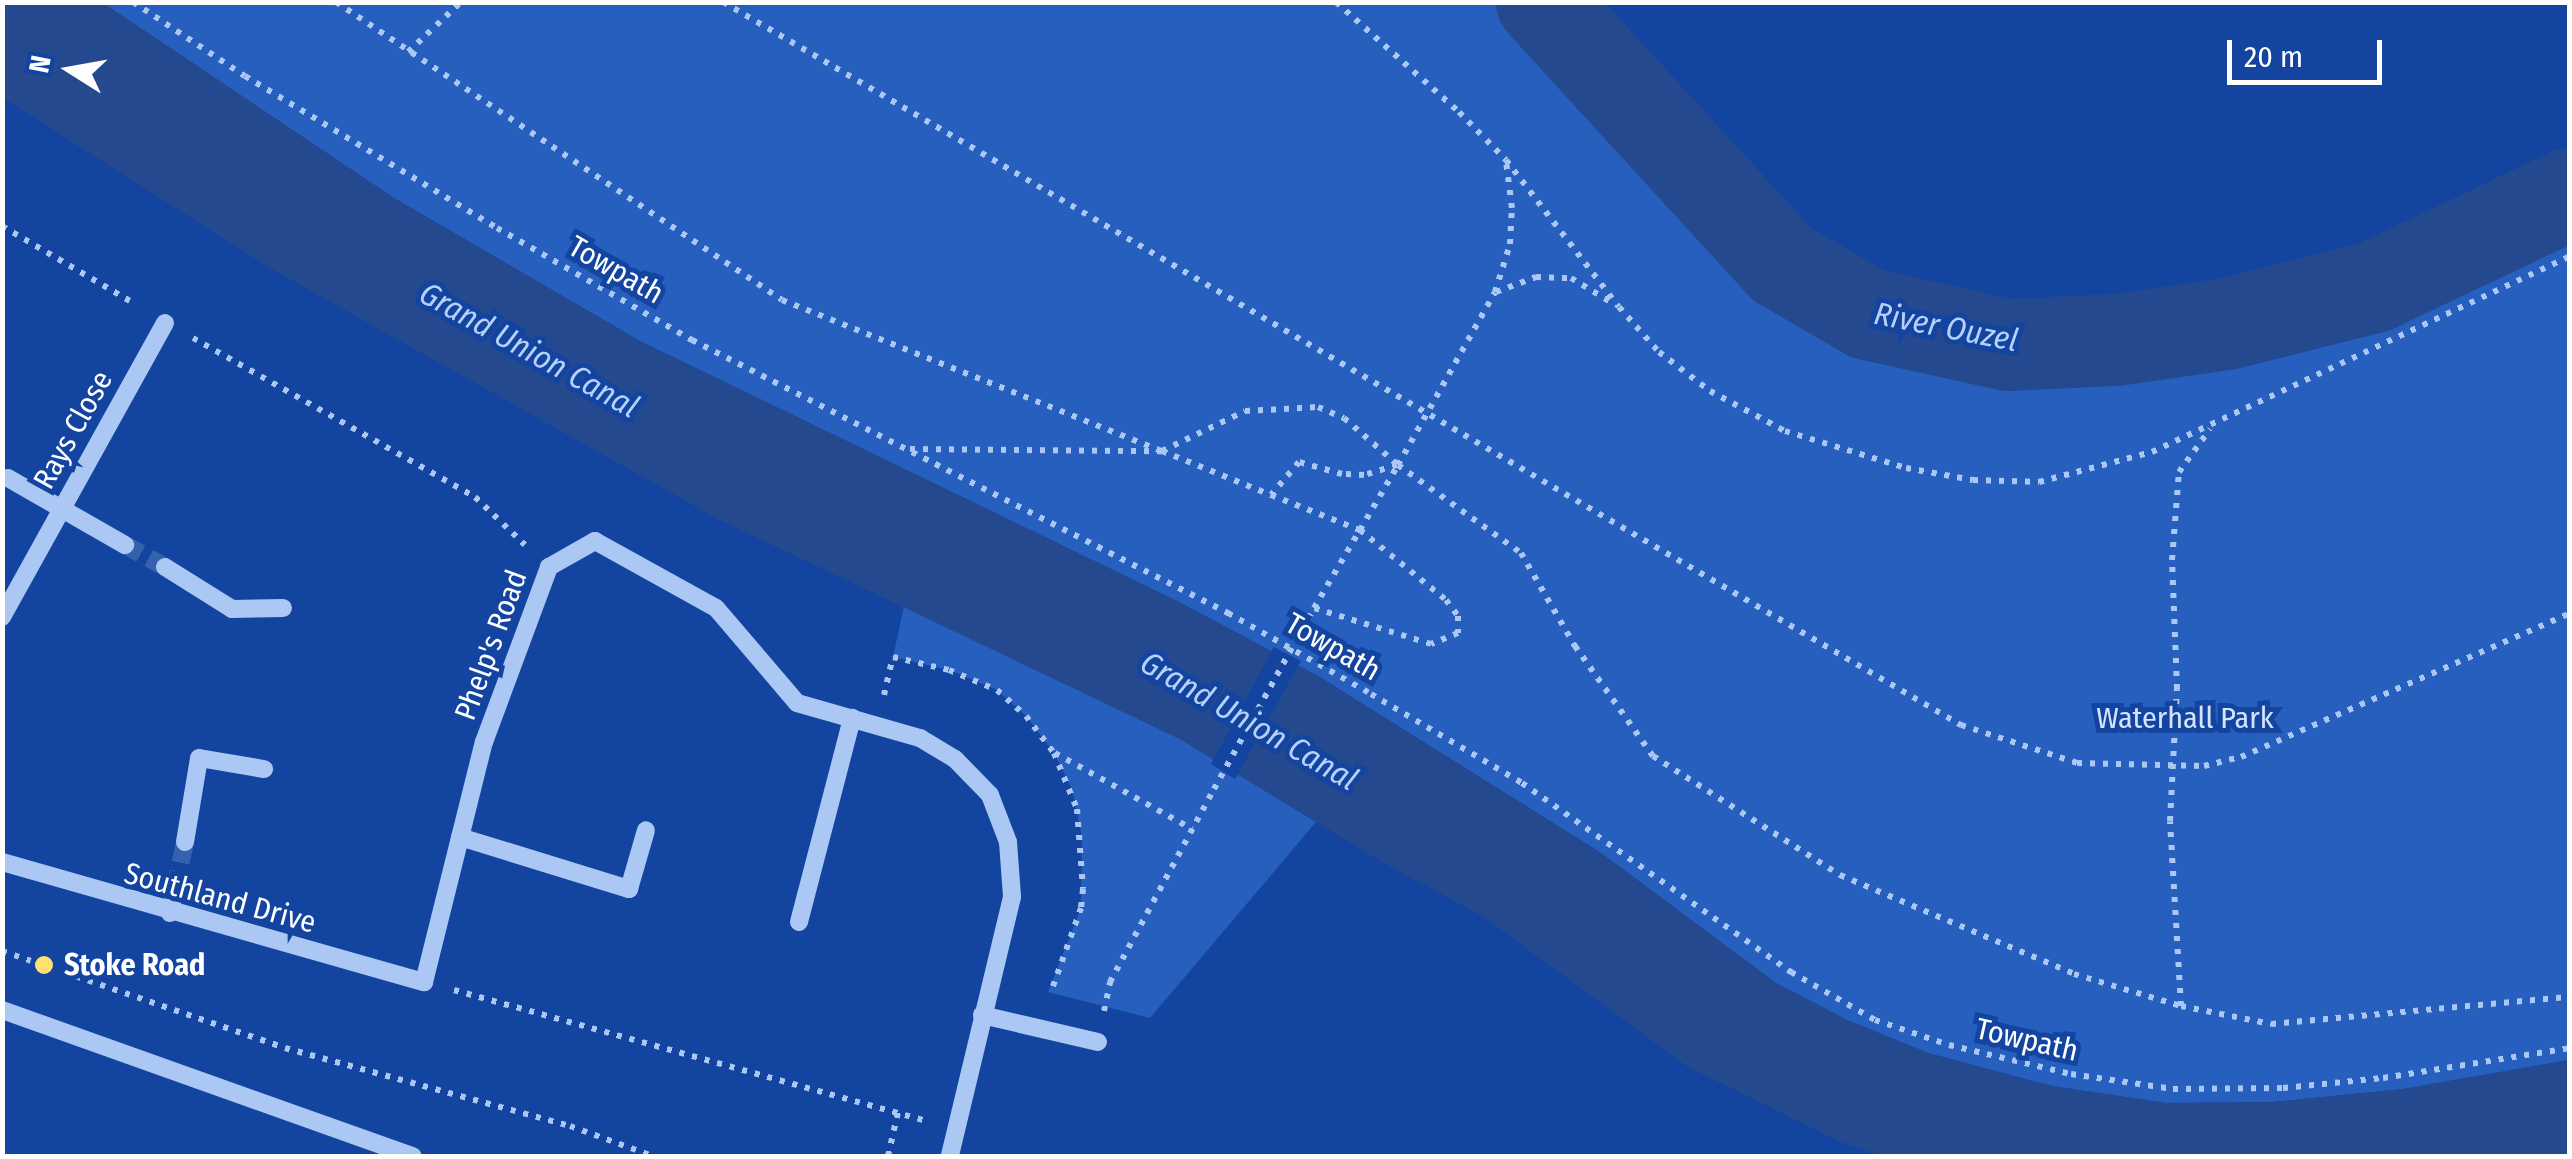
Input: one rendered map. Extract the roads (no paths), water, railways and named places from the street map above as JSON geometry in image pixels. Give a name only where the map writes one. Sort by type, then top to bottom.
[{"type":"street","name":"Rays Close","points":[[2,617],[165,322]]},
{"type":"street","points":[[8,478],[125,544]]},
{"type":"street","name":"Phelp's Road","points":[[424,982],[484,742],[548,567],[594,542],[716,608],[798,703],[937,746],[976,778],[1000,815],[1013,872],[1012,897],[950,1156]]},
{"type":"street","points":[[165,568],[232,609],[283,608]]},
{"type":"street","points":[[799,922],[852,718]]},
{"type":"street","points":[[185,842],[198,758],[264,769]]},
{"type":"street","points":[[460,837],[628,888],[646,830]]},
{"type":"street","name":"Southland Drive","points":[[2,862],[170,913],[424,982]]},
{"type":"street","points":[[170,913],[175,889]]},
{"type":"street","points":[[2,1010],[413,1156]]},
{"type":"street","points":[[982,1015],[1098,1042]]},
{"type":"water","name":"Grand Union Canal","points":[[2,3],[103,3],[394,198],[640,341],[1179,602],[1318,676],[1601,853],[1776,983],[1847,1020],[1928,1053],[2052,1086],[2166,1103],[2273,1102],[2403,1089],[2569,1060],[2569,1156],[1883,1156],[1843,1143],[1688,1067],[1484,917],[1382,862],[1180,739],[718,519],[270,268],[3,98]]},
{"type":"waterway","name":"River Ouzel","points":[[1542,2],[1782,264],[1868,314],[2008,345],[2116,340],[2227,324],[2374,287],[2570,194]]},
{"type":"tunnel","points":[[125,545],[165,567]]},
{"type":"tunnel","points":[[175,889],[185,842]]},
{"type":"place","name":"Stoke Road","points":[[44,965]]},
{"type":"park label","name":"Waterhall Park","points":[[2185,718]]}]
